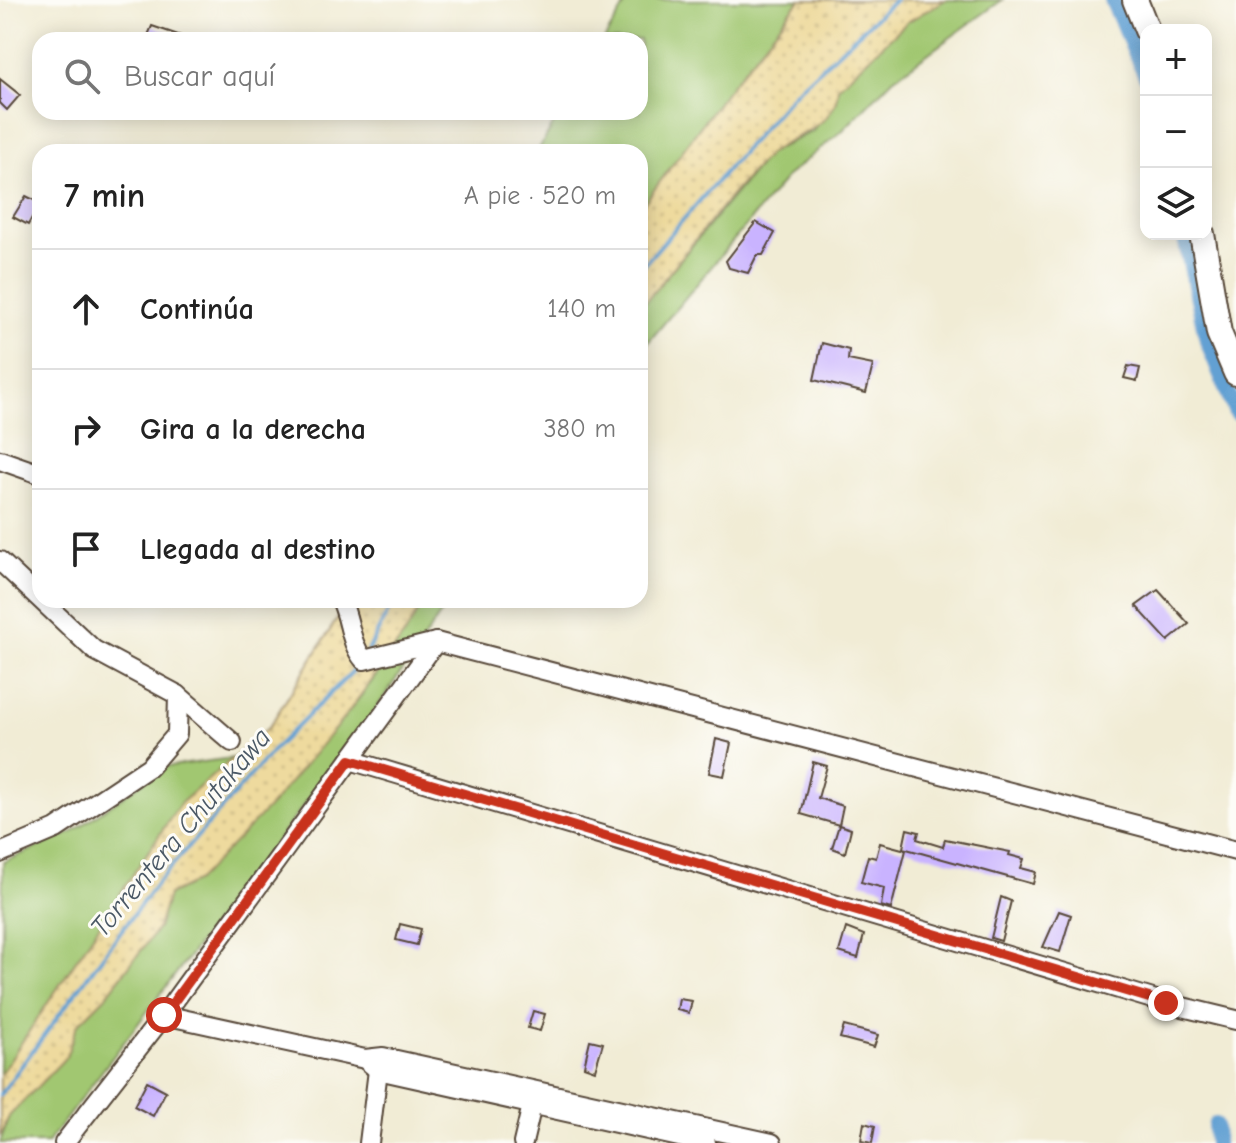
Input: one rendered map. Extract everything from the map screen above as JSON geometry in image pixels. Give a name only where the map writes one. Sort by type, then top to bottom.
[{"type":"street","points":[[1135,0],[1145,24]]},
{"type":"street","points":[[1203,240],[1219,333],[1236,373]]},
{"type":"street","points":[[0,460],[32,471]]},
{"type":"street","points":[[0,561],[32,591]]},
{"type":"street","points":[[50,608],[94,650],[178,695],[232,742]]},
{"type":"street","points":[[345,608],[353,647],[364,660],[436,642],[1236,851]]},
{"type":"street","points":[[64,1143],[164,1015],[436,642]]},
{"type":"street","points":[[0,853],[56,829],[149,767],[177,734],[178,695]]},
{"type":"street","points":[[350,760],[1150,998],[1236,1020]]},
{"type":"street","points":[[164,1015],[532,1105],[706,1143]]},
{"type":"street","points":[[371,1064],[383,1057],[772,1143]]},
{"type":"street","points":[[369,1143],[371,1064]]},
{"type":"street","points":[[523,1143],[532,1105]]},
{"type":"green space","points":[[628,0],[800,0],[728,89],[648,198],[648,144],[542,144],[556,120],[648,120],[648,32],[609,32]]},
{"type":"green space","points":[[945,0],[1002,0],[893,79],[841,132],[789,174],[648,342],[648,298],[769,153],[813,131],[838,87],[907,22]]},
{"type":"green space","points":[[419,608],[445,608],[367,722],[48,1143],[0,1143],[9,1116],[66,1057],[77,1025],[106,996],[158,928],[168,895],[197,881],[289,781],[348,712],[401,639]]},
{"type":"green space","points":[[233,758],[180,804],[0,1075],[3,862],[71,833],[164,767]]},
{"type":"sand","points":[[800,0],[945,0],[907,22],[838,87],[836,102],[821,122],[767,156],[648,298],[648,198],[728,89]]},
{"type":"sand","points":[[344,608],[420,608],[407,631],[344,718],[271,805],[197,881],[168,895],[158,928],[106,996],[77,1025],[66,1057],[9,1116],[0,1136],[0,1075],[180,804],[269,727]]},
{"type":"building","points":[[152,26],[170,32],[149,32]]},
{"type":"building","points":[[0,79],[20,95],[7,110],[0,103]]},
{"type":"building","points":[[26,196],[32,199],[32,218],[28,225],[13,217]]},
{"type":"building","points":[[756,222],[775,233],[763,255],[757,255],[748,273],[729,268],[726,261]]},
{"type":"building","points":[[822,343],[849,350],[848,360],[873,365],[866,393],[814,380]]},
{"type":"building","points":[[1128,366],[1140,368],[1137,381],[1124,378]]},
{"type":"building","points":[[1158,590],[1189,624],[1168,641],[1136,606]]},
{"type":"building","points":[[716,739],[731,743],[724,776],[709,773]]},
{"type":"building","points":[[813,762],[827,766],[818,798],[843,806],[839,825],[801,814]]},
{"type":"building","points":[[839,825],[851,829],[845,853],[832,848]]},
{"type":"building","points":[[907,829],[919,832],[917,839],[943,847],[945,839],[1010,852],[1009,855],[1024,859],[1021,868],[1036,872],[1033,884],[903,848]]},
{"type":"building","points":[[880,843],[906,850],[891,909],[881,906],[884,888],[861,882],[868,856],[876,858]]},
{"type":"building","points":[[1001,897],[1011,901],[1001,941],[991,938]]},
{"type":"building","points":[[1059,911],[1071,915],[1060,952],[1043,947]]},
{"type":"building","points":[[400,924],[421,929],[417,945],[396,940]]},
{"type":"building","points":[[846,928],[864,935],[858,958],[839,952]]},
{"type":"building","points":[[679,999],[692,1001],[689,1013],[677,1010]]},
{"type":"building","points":[[533,1011],[545,1014],[540,1031],[528,1028]]},
{"type":"building","points":[[844,1026],[878,1035],[874,1047],[840,1038]]},
{"type":"building","points":[[590,1040],[603,1043],[595,1070],[584,1066]]},
{"type":"building","points":[[147,1081],[166,1091],[153,1116],[134,1106]]},
{"type":"building","points":[[864,1123],[875,1126],[872,1143],[861,1141]]},
{"type":"waterway","name":"Torrentera Chutakawa","points":[[648,260],[794,93],[895,0]]},
{"type":"waterway","points":[[1112,0],[1140,63]]},
{"type":"waterway","points":[[1185,240],[1207,340],[1236,413]]},
{"type":"waterway","name":"Torrentera Chutakawa","points":[[368,651],[390,608]]},
{"type":"waterway","name":"Torrentera Chutakawa","points":[[0,1095],[156,884],[273,750],[359,665]]},
{"type":"waterway","points":[[1215,1125],[1216,1143]]},
{"type":"route","points":[[164,1015],[350,760],[1166,1003]]}]
